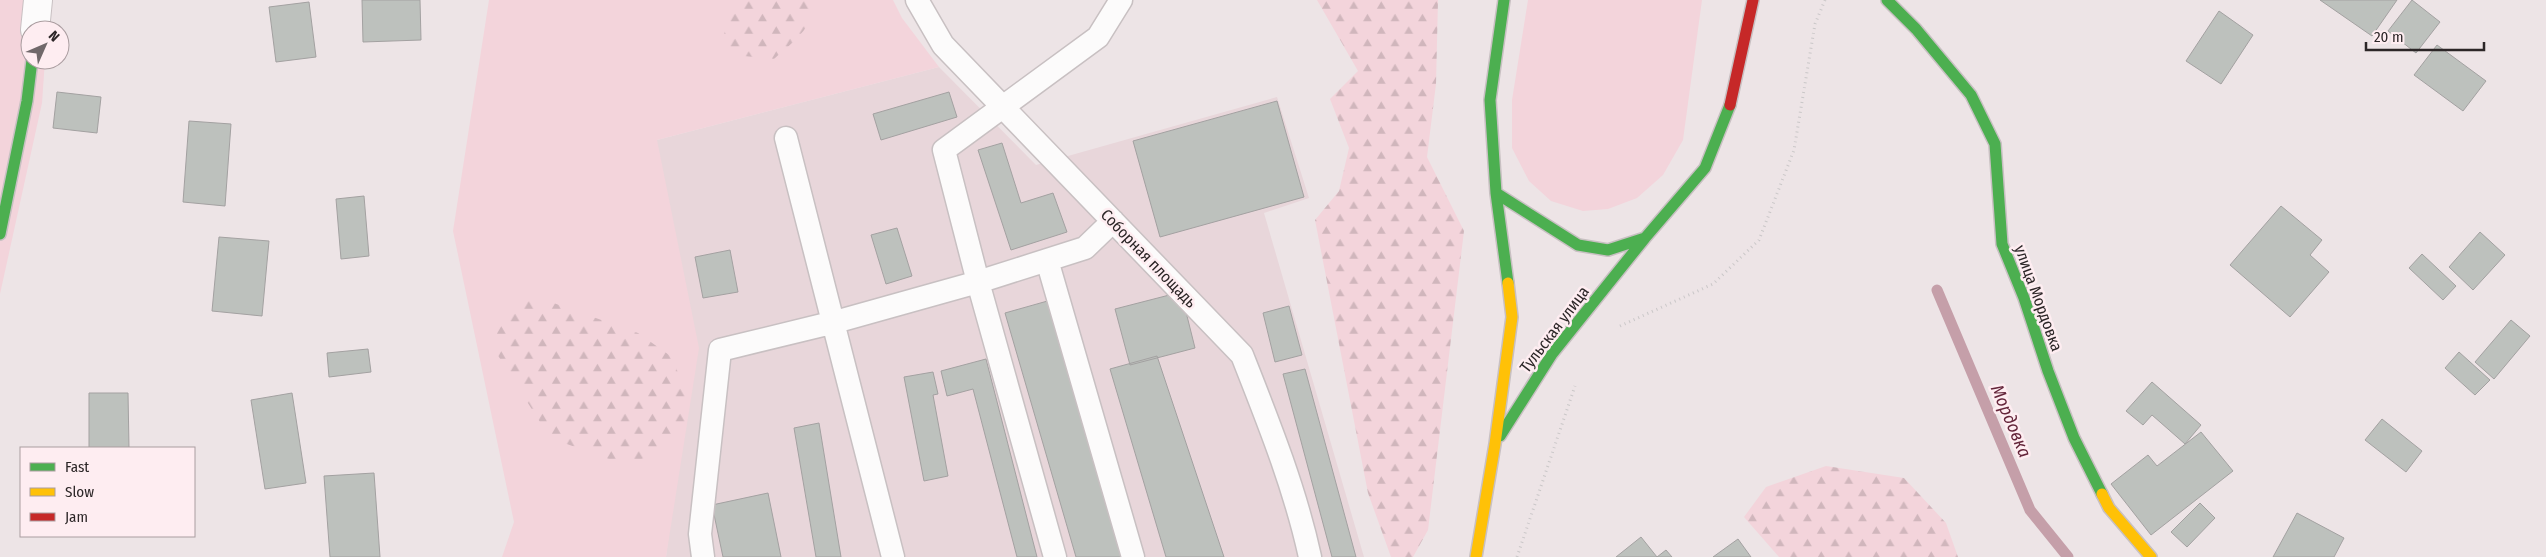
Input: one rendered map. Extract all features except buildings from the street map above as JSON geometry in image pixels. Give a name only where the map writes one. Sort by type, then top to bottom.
[{"type":"main road","name":"Тульская улица","points":[[1476,557],[1495,444],[1512,317],[1496,193],[1490,100],[1504,0]]},
{"type":"main road","name":"Тульская улица","points":[[1495,444],[1552,354],[1645,238],[1705,168],[1734,96],[1753,0]]},
{"type":"main road","name":"улица Мордовка","points":[[1887,0],[1916,29],[1971,95],[1995,144],[2002,244],[2024,298],[2055,388],[2074,438],[2109,508],[2151,557]]},
{"type":"main road","points":[[0,234],[27,101],[31,70]]},
{"type":"main road","points":[[1496,193],[1578,245],[1608,250],[1645,238]]},
{"type":"street","points":[[36,20],[38,0]]},
{"type":"lane","name":"Соборная площадь","points":[[917,0],[943,45],[1242,355],[1266,415],[1303,525],[1310,557]]},
{"type":"lane","points":[[1055,557],[978,282],[944,150],[1098,37],[1121,0]]},
{"type":"lane","points":[[786,138],[835,322],[893,557]]},
{"type":"lane","points":[[703,557],[700,534],[720,350],[835,322],[978,282],[1085,248],[1113,221]]},
{"type":"lane","points":[[1047,260],[1132,557]]},
{"type":"path","points":[[1617,328],[1713,284],[1760,240],[1794,150],[1815,24],[1825,0]]},
{"type":"path","points":[[1517,557],[1577,380]]},
{"type":"shaded area","points":[[939,67],[1036,165],[1277,97],[1309,198],[1264,213],[1364,557],[666,557],[670,524],[657,140]]},
{"type":"green space","points":[[0,0],[51,0],[37,20],[20,20],[20,70],[44,70],[42,103],[0,294]]},
{"type":"green space","points":[[489,0],[893,0],[902,18],[939,67],[657,140],[699,348],[666,557],[502,557],[514,522],[453,231]]},
{"type":"green space","points":[[736,0],[814,0],[814,9],[807,26],[774,59],[734,55],[722,40]]},
{"type":"green space","points":[[1317,0],[1438,0],[1436,84],[1427,157],[1464,231],[1428,530],[1413,557],[1391,557],[1368,493],[1315,220],[1339,191],[1349,148],[1330,99],[1358,71]]},
{"type":"green space","points":[[1528,0],[1702,0],[1683,140],[1663,175],[1637,198],[1608,209],[1583,211],[1551,201],[1529,181],[1512,148],[1512,100]]},
{"type":"green space","points":[[531,295],[638,333],[672,357],[688,399],[685,422],[663,453],[623,464],[550,438],[492,346],[509,301]]},
{"type":"green space","points":[[1826,466],[1904,478],[1946,523],[1958,557],[1779,557],[1744,517],[1766,487]]},
{"type":"waterway","name":"Мордовка","points":[[1937,290],[2030,510],[2068,557]]},
{"type":"traffic: fast","points":[[1504,0],[1490,100],[1496,193],[1508,283]]},
{"type":"traffic: fast","points":[[1887,0],[1916,29],[1971,95],[1995,144],[2002,244],[2024,298],[2048,371],[2074,438],[2102,494]]},
{"type":"traffic: fast","points":[[0,234],[27,101],[31,70]]},
{"type":"traffic: fast","points":[[1500,436],[1552,354],[1645,238],[1705,168],[1730,105]]},
{"type":"traffic: fast","points":[[1496,193],[1578,245],[1608,250],[1645,238]]},
{"type":"traffic: slow","points":[[1476,557],[1495,444],[1512,317],[1508,283]]},
{"type":"traffic: slow","points":[[2102,494],[2109,508],[2151,557]]},
{"type":"traffic: jam","points":[[1730,105],[1753,0]]}]
